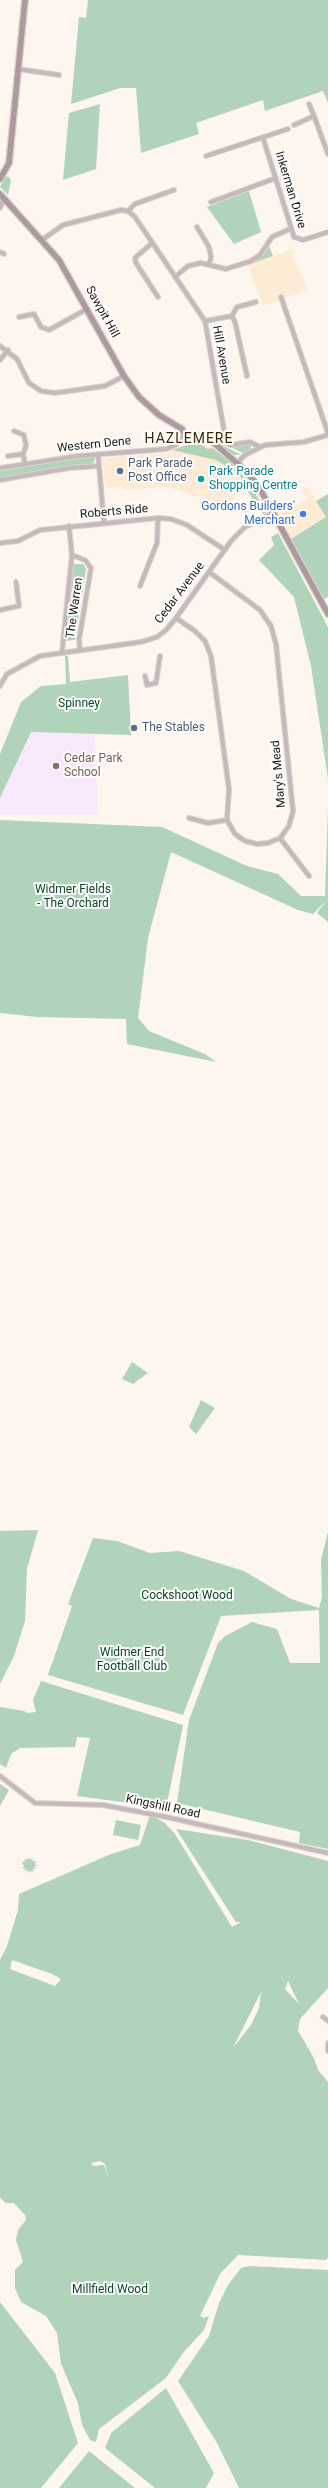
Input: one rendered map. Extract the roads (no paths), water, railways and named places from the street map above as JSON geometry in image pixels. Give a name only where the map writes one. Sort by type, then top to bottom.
[{"type":"street","points":[[0,178],[9,163],[25,0]]},
{"type":"street","points":[[18,69],[59,75]]},
{"type":"street","points":[[309,104],[328,160]]},
{"type":"street","points":[[294,125],[314,116]]},
{"type":"street","name":"Inkerman Drive","points":[[206,156],[288,129]]},
{"type":"street","name":"Inkerman Drive","points":[[263,138],[290,229],[294,237],[303,240],[328,232]]},
{"type":"street","points":[[211,202],[276,178]]},
{"type":"street","points":[[42,240],[63,225],[121,210],[128,211],[134,204],[174,190]]},
{"type":"street","points":[[0,208],[2,196]]},
{"type":"street","name":"Sawpit Hill","points":[[2,196],[42,240],[67,272],[124,376],[148,406],[182,428],[185,435]]},
{"type":"street","name":"Hill Avenue","points":[[128,211],[135,217],[205,321],[226,442],[230,445],[254,443],[260,447]]},
{"type":"street","points":[[197,227],[209,247],[211,257],[209,264]]},
{"type":"street","points":[[175,277],[188,266],[201,263],[209,264],[218,269],[226,269],[251,261],[260,255],[272,237],[290,229]]},
{"type":"street","points":[[152,243],[135,258],[136,263],[158,297]]},
{"type":"street","points":[[238,462],[260,447],[304,442],[328,434],[281,297]]},
{"type":"street","points":[[232,316],[237,307],[256,302]]},
{"type":"street","points":[[19,316],[34,314],[41,327],[49,330],[88,309]]},
{"type":"street","points":[[205,321],[232,316]]},
{"type":"street","points":[[232,316],[235,322],[247,376]]},
{"type":"street","points":[[0,346],[8,350],[17,359],[29,383],[41,391],[55,393],[105,386],[124,376]]},
{"type":"street","points":[[0,360],[8,350]]},
{"type":"street","points":[[14,431],[24,435],[26,446],[23,454],[24,464]]},
{"type":"street","points":[[185,435],[204,437],[238,462],[260,489],[328,614]]},
{"type":"street","name":"Western Dene","points":[[0,468],[98,454],[166,449],[176,445],[185,435]]},
{"type":"street","points":[[8,456],[23,454]]},
{"type":"street","points":[[98,454],[104,523]]},
{"type":"street","points":[[0,480],[69,468],[99,466]]},
{"type":"street","name":"Cedar Avenue","points":[[0,686],[7,674],[19,666],[40,656],[149,640],[166,630],[225,550],[246,527],[273,513]]},
{"type":"street","points":[[140,586],[157,543],[158,518]]},
{"type":"street","name":"Roberts Ride","points":[[0,543],[18,541],[40,530],[158,518],[171,519],[187,525],[225,550]]},
{"type":"street","name":"The Warren","points":[[62,652],[72,555],[69,526]]},
{"type":"street","name":"The Warren","points":[[72,555],[85,560],[91,568],[79,640],[80,650]]},
{"type":"street","name":"Mary's Mead","points":[[209,572],[260,610],[271,626],[276,644],[293,811],[289,826],[280,838]]},
{"type":"street","points":[[0,610],[19,608],[16,582]]},
{"type":"street","points":[[176,618],[195,631],[205,641],[211,656],[229,789],[227,820],[235,834],[245,841],[263,844],[280,838],[309,876]]},
{"type":"street","points":[[145,676],[147,685],[156,684],[160,656]]},
{"type":"street","points":[[189,818],[208,823],[227,820]]},
{"type":"street","name":"Kingshill Road","points":[[0,1776],[35,1803],[103,1805],[166,1816],[328,1853]]},
{"type":"street","points":[[323,2017],[328,2021]]},
{"type":"street","points":[[328,2043],[328,2051]]},
{"type":"place","name":"Park Parade Post Office","points":[[120,471]]},
{"type":"place","name":"Park Parade Shopping Centre","points":[[201,479]]},
{"type":"place","name":"Gordons Builders' Merchant","points":[[303,514]]},
{"type":"place","name":"The Stables","points":[[134,728]]},
{"type":"place","name":"Cedar Park School","points":[[56,766]]},
{"type":"district","name":"HAZLEMERE","points":[[189,439]]},
{"type":"park label","name":"Spinney","points":[[79,704]]},
{"type":"park label","name":"Widmer Fields - The Orchard","points":[[73,897]]},
{"type":"park label","name":"Cockshoot Wood","points":[[187,1596]]},
{"type":"park label","name":"Widmer End Football Club","points":[[132,1660]]},
{"type":"park label","name":"Millfield Wood","points":[[110,2290]]}]
